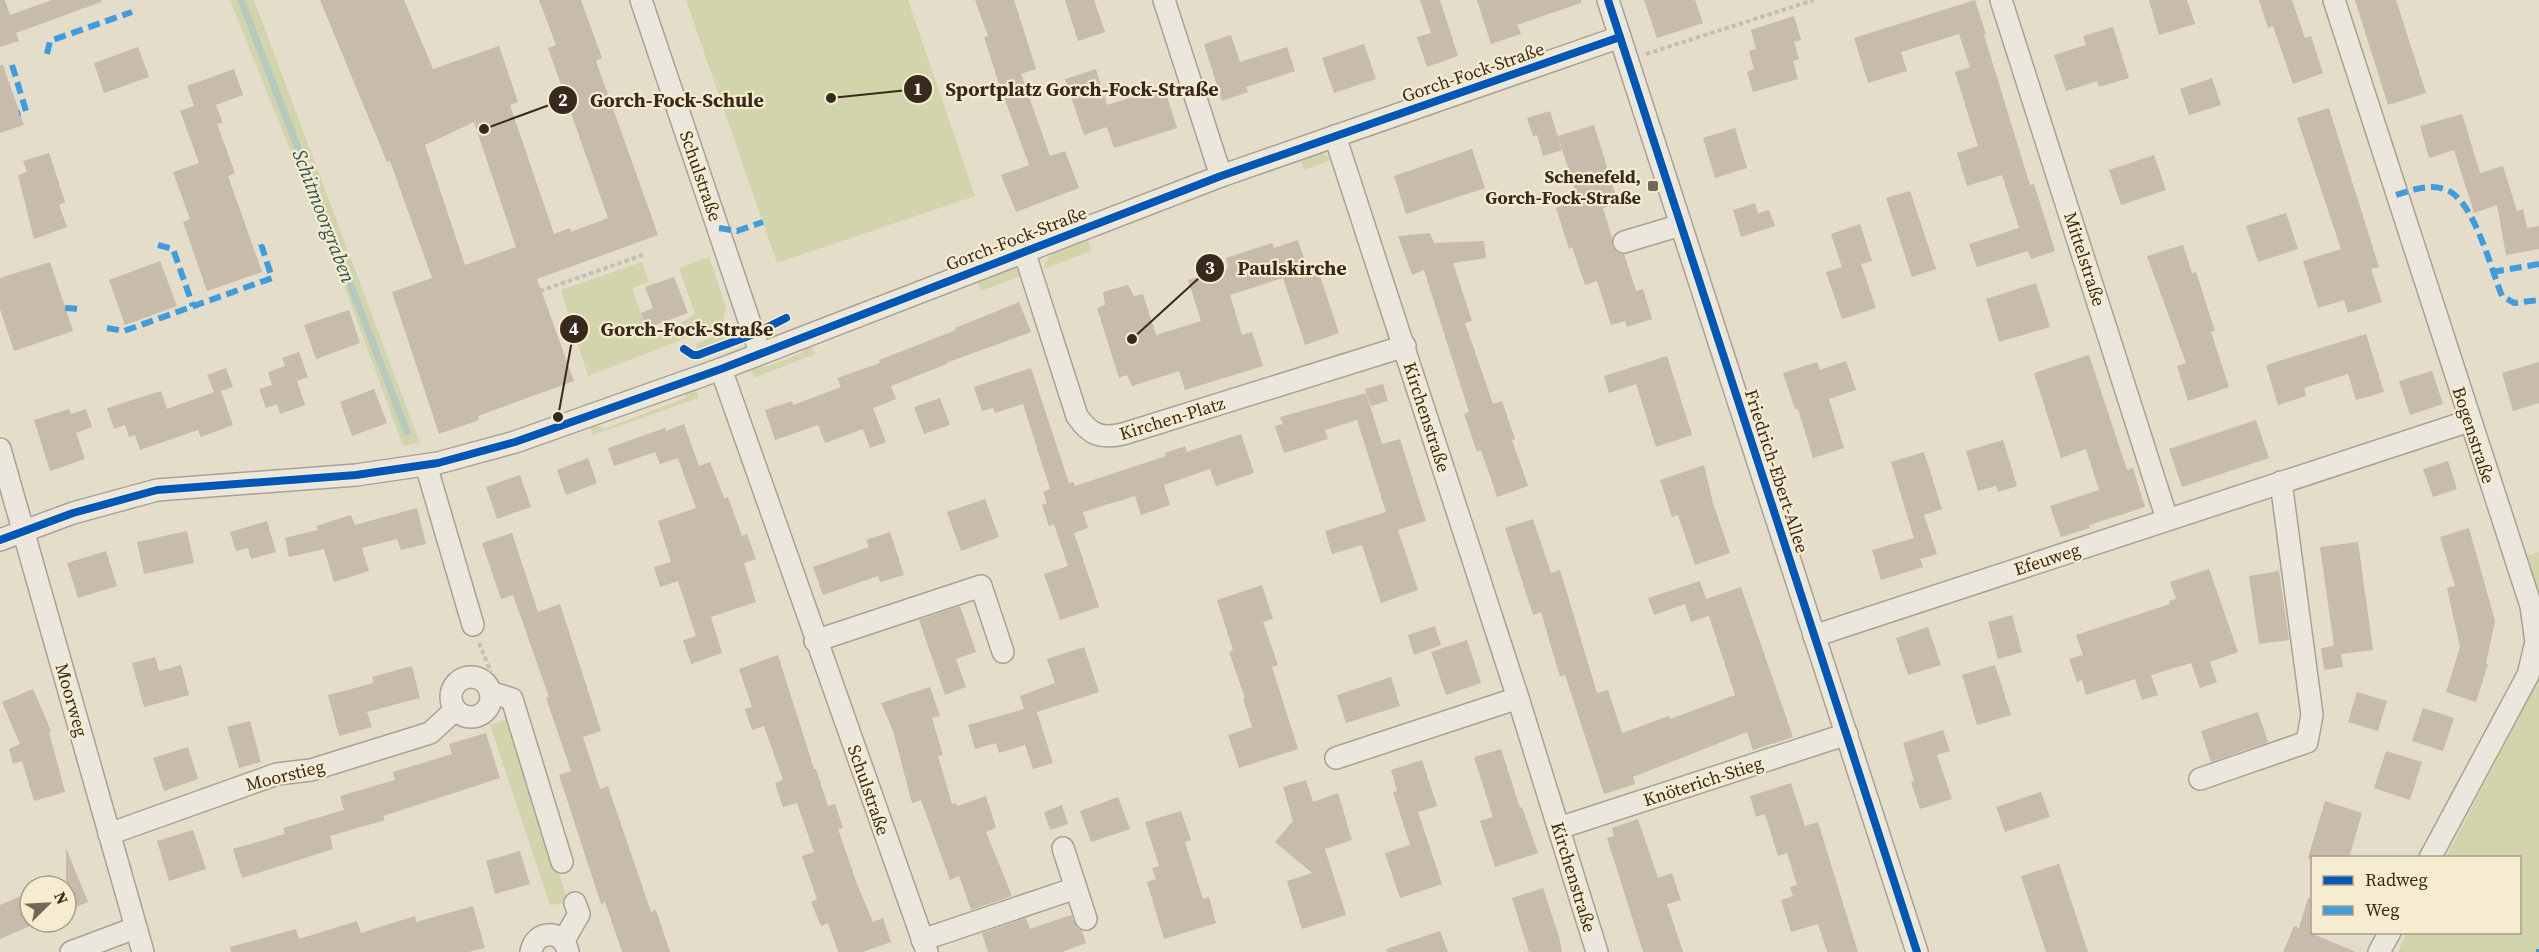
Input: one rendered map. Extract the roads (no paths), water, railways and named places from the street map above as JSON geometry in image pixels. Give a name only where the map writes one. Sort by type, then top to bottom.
[{"type":"street","name":"Schulstraße","points":[[641,0],[760,353]]},
{"type":"street","points":[[1164,0],[1221,176]]},
{"type":"street","name":"Friedrich-Ebert-Allee","points":[[1608,0],[1917,952]]},
{"type":"street","name":"Mittelstraße","points":[[2001,0],[2167,519]]},
{"type":"street","name":"Bogenstraße","points":[[2334,0],[2469,422],[2531,606],[2536,642],[2528,675],[2431,856]]},
{"type":"street","name":"Gorch-Fock-Straße","points":[[0,540],[111,501],[157,490],[356,475],[426,465],[472,455],[561,427],[721,369],[1221,176],[1620,37]]},
{"type":"street","name":"Kirchenstraße","points":[[1335,136],[1405,346],[1597,952]]},
{"type":"street","points":[[1624,242],[1681,225]]},
{"type":"street","name":"Kirchen-Platz","points":[[1024,251],[1077,416],[1085,428],[1095,435],[1109,437],[1123,434],[1405,346]]},
{"type":"street","name":"Schulstraße","points":[[721,369],[815,641],[925,946],[1076,888]]},
{"type":"street","name":"Efeuweg","points":[[1814,636],[2469,422]]},
{"type":"street","name":"Moorweg","points":[[0,449],[143,952]]},
{"type":"street","points":[[426,465],[473,625]]},
{"type":"street","points":[[2200,779],[2307,742],[2312,715],[2281,482]]},
{"type":"street","points":[[815,641],[981,586],[1003,652]]},
{"type":"street","points":[[465,678],[478,678],[488,686],[490,692],[490,705],[480,716],[467,717],[455,710],[452,704],[452,692],[459,681],[465,678]]},
{"type":"street","points":[[490,692],[512,699],[562,862]]},
{"type":"street","points":[[1336,758],[1518,698]]},
{"type":"street","name":"Moorstieg","points":[[109,834],[277,774],[311,770],[430,733],[455,710]]},
{"type":"street","name":"Knöterich-Stieg","points":[[1559,828],[1847,734]]},
{"type":"street","points":[[1063,848],[1086,919]]},
{"type":"street","points":[[566,946],[579,914],[575,903]]},
{"type":"street","points":[[71,952],[135,928]]},
{"type":"street","points":[[531,952],[535,940],[546,934],[559,936],[566,946]]},
{"type":"street","points":[[2379,952],[2389,934]]},
{"type":"waterway","name":"Schitmoorgraben","points":[[241,0],[407,432]]},
{"type":"place","name":"Sportplatz Gorch-Fock-Straße","points":[[831,98]]},
{"type":"place","name":"Gorch-Fock-Schule","points":[[484,129]]},
{"type":"place","name":"Schenefeld, Gorch-Fock-Straße","points":[[1653,186]]},
{"type":"place","name":"Paulskirche","points":[[1132,339]]},
{"type":"place","name":"Gorch-Fock-Straße","points":[[558,417]]}]
